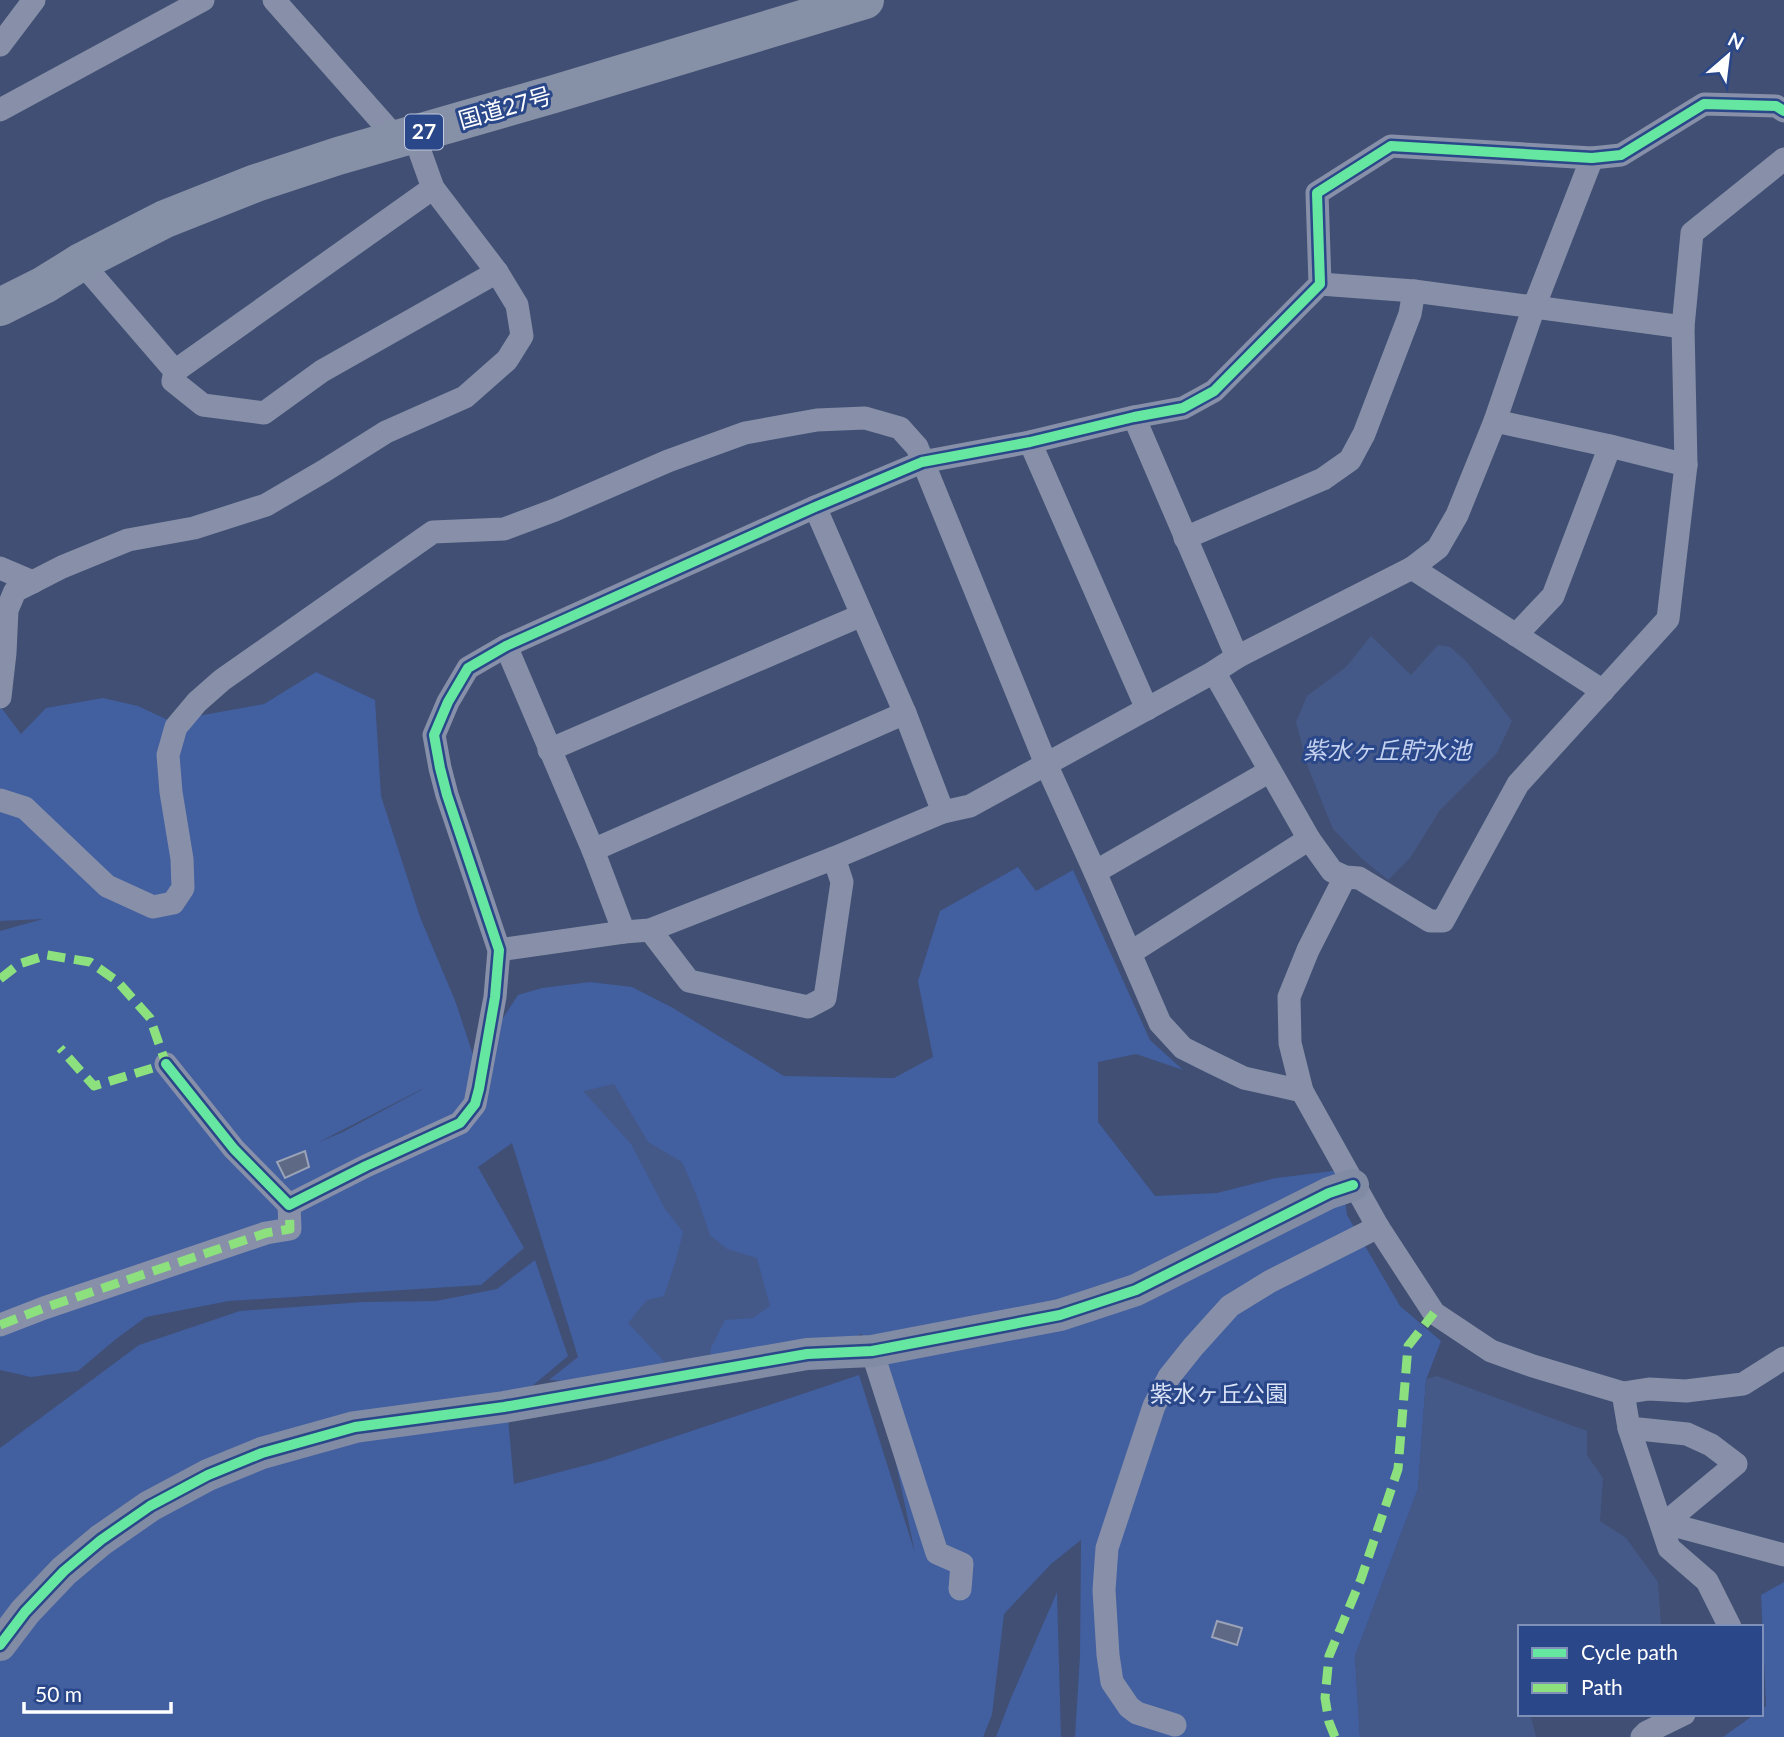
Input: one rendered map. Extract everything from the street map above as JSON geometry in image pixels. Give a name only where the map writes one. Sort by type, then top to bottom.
[{"type":"highway","name":"国道27号","points":[[0,307],[165,219],[256,183],[865,0]]},
{"type":"street","points":[[0,45],[34,0]]},
{"type":"street","points":[[0,110],[203,0]]},
{"type":"street","points":[[0,697],[7,610],[15,592],[62,567],[128,540],[194,528],[266,505],[386,432],[465,397],[507,360],[522,336],[517,305],[496,272],[433,188],[405,137],[274,0]]},
{"type":"street","points":[[289,1205],[460,1123],[475,1104],[495,997],[499,950],[447,795],[434,735],[448,702],[468,668],[506,646],[922,462],[1030,442],[1183,408],[1214,391],[1320,284],[1317,193],[1391,146],[1592,158],[1622,155],[1704,104],[1776,106],[1784,111]]},
{"type":"street","points":[[499,950],[650,930],[943,812],[970,806],[1237,657],[1412,568],[1438,548],[1457,515],[1495,421],[1534,307],[1592,158]]},
{"type":"street","points":[[1214,672],[1309,839],[1332,871],[1345,877],[1359,878],[1430,920],[1443,921],[1518,784],[1668,619],[1686,465],[1683,327],[1692,233],[1784,159]]},
{"type":"street","points":[[433,188],[175,371],[173,381],[203,405],[264,413],[322,371],[496,272]]},
{"type":"street","points":[[81,262],[175,371]]},
{"type":"street","points":[[1320,284],[1414,291],[1683,327]]},
{"type":"street","points":[[1185,538],[1323,479],[1350,460],[1364,434],[1410,314],[1414,291]]},
{"type":"street","points":[[1133,417],[1237,657]]},
{"type":"street","points":[[0,800],[25,808],[107,886],[153,907],[173,903],[183,888],[182,859],[168,755],[176,727],[197,702],[222,681],[433,532],[504,529],[668,461],[745,433],[817,420],[866,418],[900,428],[917,447],[1046,764],[1096,872],[1160,1023],[1183,1048],[1244,1078],[1302,1091]]},
{"type":"street","points":[[1495,421],[1686,465]]},
{"type":"street","points":[[1030,442],[1147,709]]},
{"type":"street","points":[[1516,635],[1553,596],[1610,446]]},
{"type":"street","points":[[815,508],[905,713],[943,812]]},
{"type":"street","points":[[0,568],[33,582]]},
{"type":"street","points":[[1412,568],[1603,691]]},
{"type":"street","points":[[549,750],[862,615]]},
{"type":"street","points":[[506,646],[593,850],[624,932]]},
{"type":"street","points":[[593,850],[905,713]]},
{"type":"street","points":[[1096,872],[1270,771]]},
{"type":"street","points":[[1130,953],[1309,839]]},
{"type":"street","points":[[650,930],[688,981],[808,1007],[825,998],[842,881],[834,858]]},
{"type":"street","points":[[1345,877],[1308,950],[1289,997],[1290,1043],[1302,1091],[1378,1227],[1434,1312],[1490,1351],[1623,1393],[1649,1389],[1686,1391],[1743,1384],[1784,1358]]},
{"type":"street","points":[[0,1325],[266,1233],[290,1229],[289,1205],[234,1149],[166,1064]]},
{"type":"street","points":[[0,1645],[25,1612],[64,1571],[102,1540],[150,1506],[208,1475],[262,1453],[355,1427],[505,1407],[807,1354],[873,1351],[1060,1315],[1136,1290],[1329,1193],[1353,1185]]},
{"type":"street","points":[[1175,1725],[1137,1713],[1129,1707],[1112,1682],[1108,1655],[1104,1590],[1107,1548],[1154,1406],[1169,1377],[1230,1306],[1269,1282],[1378,1227]]},
{"type":"street","points":[[873,1351],[937,1553],[962,1564],[960,1589]]},
{"type":"street","points":[[1623,1393],[1629,1428],[1669,1548],[1707,1581],[1729,1625]]},
{"type":"street","points":[[1629,1428],[1687,1434],[1710,1445],[1736,1464],[1665,1523],[1784,1555]]},
{"type":"street","points":[[1642,1737],[1681,1716]]},
{"type":"green space","name":"紫水ヶ丘公園","points":[[316,672],[375,700],[381,796],[420,917],[456,1003],[475,1061],[518,995],[542,988],[590,982],[632,987],[673,1008],[784,1076],[894,1078],[933,1057],[918,981],[940,911],[1018,867],[1036,891],[1073,870],[1150,1040],[1183,1070],[1136,1054],[1098,1062],[1098,1122],[1155,1196],[1217,1193],[1276,1178],[1341,1170],[1347,1215],[1400,1306],[1441,1341],[1426,1380],[1418,1489],[1355,1656],[1360,1737],[1075,1737],[1080,1655],[1081,1540],[1051,1564],[1004,1614],[992,1715],[983,1737],[0,1737],[0,1448],[139,1345],[240,1311],[363,1302],[436,1301],[497,1289],[535,1260],[568,1356],[507,1407],[514,1484],[602,1461],[859,1375],[915,1553],[892,1444],[862,1334],[836,1343],[655,1386],[549,1380],[578,1357],[512,1143],[478,1167],[524,1248],[481,1285],[229,1301],[146,1317],[78,1371],[31,1377],[0,1370],[0,931],[43,919],[0,921],[0,706],[21,734],[46,708],[103,698],[138,706],[170,721],[264,704]],"holes":[[[423,1089],[343,1132],[319,1142]]]},
{"type":"green space","points":[[1784,1582],[1784,1737],[1723,1737],[1752,1716],[1763,1716],[1763,1708],[1766,1706],[1761,1595]]},
{"type":"green space","points":[[1057,1592],[1061,1737],[996,1737],[1011,1698]]},
{"type":"water","name":"紫水ヶ丘貯水池","points":[[1371,636],[1411,675],[1438,645],[1450,647],[1466,661],[1512,721],[1497,753],[1440,810],[1410,858],[1388,880],[1361,858],[1333,829],[1308,767],[1296,722],[1307,696],[1346,667]]},
{"type":"water","points":[[614,1084],[648,1142],[682,1162],[710,1235],[727,1249],[757,1258],[770,1306],[753,1318],[725,1320],[711,1348],[710,1363],[671,1372],[628,1323],[647,1300],[664,1296],[683,1232],[665,1209],[631,1144],[583,1091]]},
{"type":"water","points":[[1437,1376],[1587,1431],[1587,1455],[1603,1478],[1600,1521],[1626,1538],[1658,1582],[1661,1625],[1518,1625],[1518,1716],[1531,1716],[1536,1737],[1360,1737],[1355,1656],[1418,1489],[1426,1379]]},
{"type":"building","points":[[305,1151],[309,1167],[285,1178],[277,1162]]},
{"type":"building","points":[[1217,1621],[1242,1628],[1237,1645],[1212,1637]]},
{"type":"marked path","points":[[0,979],[19,964],[47,955],[90,962],[117,981],[150,1018],[166,1064],[94,1086],[60,1048]]},
{"type":"marked path","points":[[0,1325],[266,1233],[290,1229],[289,1205]]},
{"type":"marked path","points":[[1335,1737],[1325,1698],[1329,1656],[1361,1579],[1398,1469],[1408,1346],[1434,1313]]},
{"type":"cycle path","points":[[166,1064],[234,1149],[289,1205],[460,1123],[475,1104],[479,1089],[495,997],[499,950],[447,795],[434,735],[448,702],[468,668],[506,646],[815,507],[922,462],[1030,442],[1183,408],[1214,391],[1320,284],[1317,193],[1391,146],[1592,158],[1621,155],[1704,104],[1776,106],[1784,111]]},
{"type":"cycle path","points":[[0,1645],[25,1612],[64,1571],[101,1540],[150,1506],[208,1475],[262,1453],[355,1427],[504,1407],[807,1354],[872,1351],[1060,1315],[1136,1290],[1329,1193],[1353,1185]]}]
